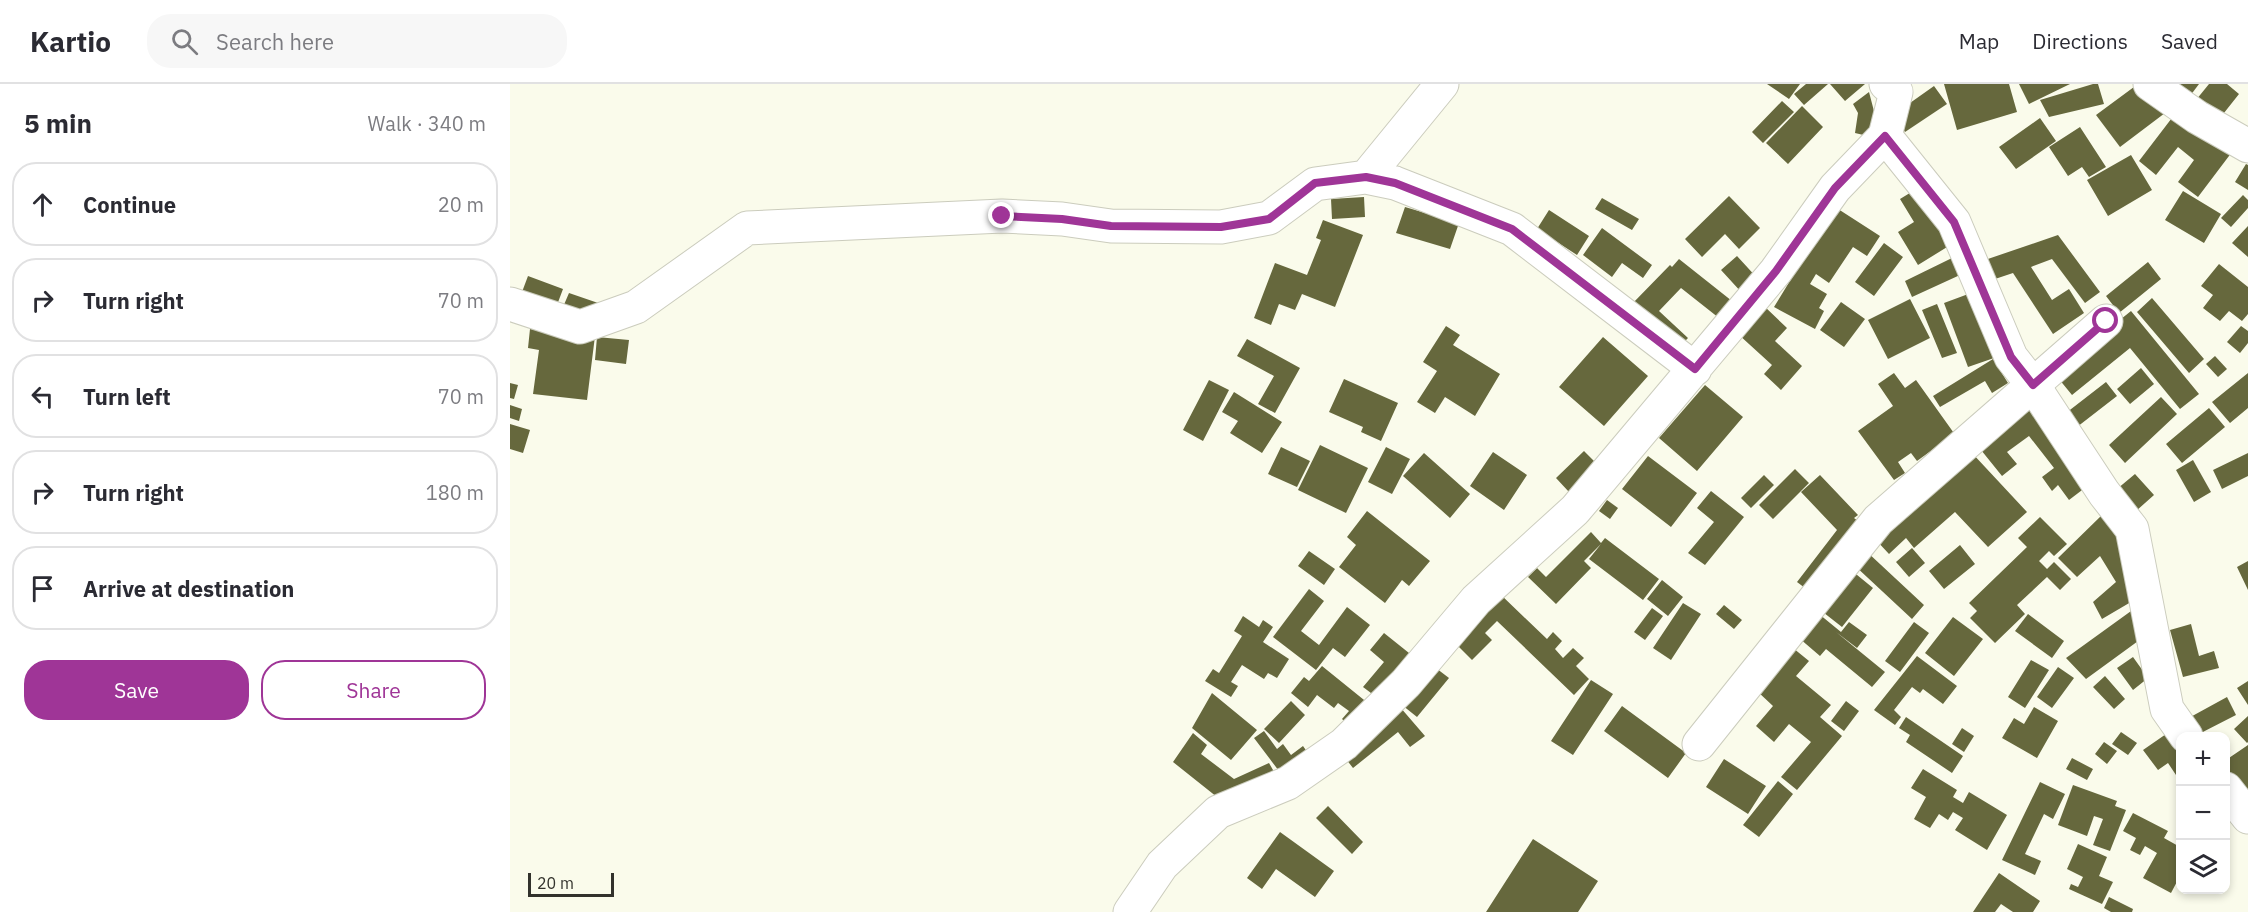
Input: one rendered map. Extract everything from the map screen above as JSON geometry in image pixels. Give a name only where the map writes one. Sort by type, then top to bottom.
[{"type":"street","points":[[1366,177],[1442,84]]},
{"type":"street","points":[[2150,84],[2197,117],[2248,146]]},
{"type":"street","points":[[1130,912],[1162,865],[1218,812],[1288,783],[1344,744],[1406,683],[1476,600],[1575,510],[1776,271],[1835,188],[1885,136],[1897,87]]},
{"type":"street","points":[[1885,136],[1954,222],[2011,357],[2033,385],[2104,493],[2132,529],[2167,709],[2183,732]]},
{"type":"street","points":[[510,304],[580,327],[636,307],[747,228],[1002,216],[1062,219],[1111,226],[1221,227],[1269,219],[1315,183],[1366,177],[1395,183],[1512,229],[1695,369]]},
{"type":"street","points":[[1699,744],[1878,520],[2106,321]]},
{"type":"street","points":[[2230,794],[2248,816]]},
{"type":"building","points":[[1767,84],[1800,84],[1789,99]]},
{"type":"building","points":[[1806,84],[1828,84],[1804,105],[1794,94]]},
{"type":"building","points":[[1830,84],[1865,84],[1845,101]]},
{"type":"building","points":[[1944,84],[2009,84],[2017,112],[1957,130]]},
{"type":"building","points":[[2019,84],[2070,84],[2029,104]]},
{"type":"building","points":[[2098,84],[2104,104],[2049,117],[2040,100]]},
{"type":"building","points":[[2138,84],[2165,113],[2120,147],[2096,115]]},
{"type":"building","points":[[2166,84],[2199,84],[2187,100]]},
{"type":"building","points":[[2209,84],[2227,84],[2239,94],[2220,118],[2196,100]]},
{"type":"building","points":[[1934,86],[1947,104],[1905,132],[1893,115]]},
{"type":"building","points":[[1869,92],[1875,115],[1872,137],[1855,133],[1858,113],[1853,104]]},
{"type":"building","points":[[1782,101],[1794,112],[1763,143],[1752,132]]},
{"type":"building","points":[[1802,106],[1823,127],[1788,164],[1766,143]]},
{"type":"building","points":[[2178,110],[2232,152],[2198,197],[2178,182],[2194,160],[2178,147],[2156,175],[2139,161]]},
{"type":"building","points":[[2040,118],[2056,141],[2016,169],[1999,147]]},
{"type":"building","points":[[2080,127],[2106,167],[2089,177],[2082,167],[2068,176],[2049,147]]},
{"type":"building","points":[[2131,155],[2152,190],[2108,216],[2087,180]]},
{"type":"building","points":[[2246,164],[2248,165],[2248,190],[2235,182]]},
{"type":"building","points":[[1918,188],[1952,244],[1918,265],[1898,232],[1914,222],[1900,199]]},
{"type":"building","points":[[2183,191],[2221,214],[2204,243],[2165,220]]},
{"type":"building","points":[[2243,195],[2248,200],[2248,208],[2231,227],[2221,218]]},
{"type":"building","points":[[1729,196],[1760,228],[1739,249],[1725,234],[1702,257],[1685,239]]},
{"type":"building","points":[[1364,197],[1365,217],[1332,219],[1331,199]]},
{"type":"building","points":[[1602,198],[1639,219],[1632,230],[1595,209]]},
{"type":"building","points":[[1405,207],[1459,223],[1450,249],[1396,233]]},
{"type":"building","points":[[1835,207],[1880,236],[1867,256],[1853,247],[1829,283],[1816,274],[1810,284],[1827,294],[1819,308],[1824,311],[1815,329],[1774,307]]},
{"type":"building","points":[[1549,210],[1589,236],[1577,255],[1537,229]]},
{"type":"building","points":[[1323,220],[1363,235],[1335,307],[1302,294],[1295,310],[1279,304],[1271,325],[1254,318],[1275,263],[1307,275],[1321,240],[1316,238]]},
{"type":"building","points":[[2248,226],[2248,257],[2232,243]]},
{"type":"building","points":[[1602,228],[1652,265],[1643,278],[1622,263],[1612,277],[1583,255]]},
{"type":"building","points":[[2058,235],[2100,292],[2085,303],[2052,259],[2031,267],[2052,300],[2069,289],[2084,313],[2053,334],[2013,273],[1989,281],[1982,261]]},
{"type":"building","points":[[1884,243],[1903,257],[1874,296],[1855,282]]},
{"type":"building","points":[[1737,256],[1759,280],[1743,294],[1721,270]]},
{"type":"building","points":[[1952,258],[1960,275],[1912,297],[1905,281]]},
{"type":"building","points":[[1679,259],[1732,301],[1719,318],[1681,288],[1659,311],[1688,338],[1678,348],[1632,304],[1670,265],[1672,267]]},
{"type":"building","points":[[2148,262],[2161,279],[2119,313],[2106,296]]},
{"type":"building","points":[[2219,264],[2248,287],[2248,314],[2242,321],[2229,311],[2220,321],[2203,308],[2213,295],[2201,286]]},
{"type":"building","points":[[528,276],[563,289],[557,305],[522,292]]},
{"type":"building","points":[[569,293],[601,304],[595,319],[563,307]]},
{"type":"building","points":[[1971,293],[1994,358],[1968,367],[1944,303]]},
{"type":"building","points":[[2152,298],[2204,359],[2189,373],[2137,312]]},
{"type":"building","points":[[1910,299],[1930,338],[1888,359],[1868,320]]},
{"type":"building","points":[[1841,302],[1865,319],[1844,347],[1820,330]]},
{"type":"building","points":[[1937,304],[1957,353],[1942,358],[1922,310]]},
{"type":"building","points":[[1764,306],[1787,328],[1775,341],[1802,366],[1781,390],[1764,374],[1772,365],[1738,334]]},
{"type":"building","points":[[2131,311],[2199,394],[2180,409],[2130,348],[2072,395],[2054,373]]},
{"type":"building","points":[[1446,326],[1460,335],[1453,345],[1500,374],[1475,416],[1445,397],[1435,413],[1417,402],[1437,371],[1423,362]]},
{"type":"building","points":[[2241,326],[2248,331],[2248,343],[2240,353],[2227,342]]},
{"type":"building","points":[[530,329],[595,336],[587,400],[533,394],[539,350],[528,348]]},
{"type":"building","points":[[597,337],[629,340],[626,364],[595,360]]},
{"type":"building","points":[[1603,337],[1648,376],[1604,426],[1559,387]]},
{"type":"building","points":[[1247,339],[1300,368],[1275,413],[1258,404],[1274,376],[1237,356]]},
{"type":"building","points":[[2215,356],[2227,369],[2218,377],[2206,364]]},
{"type":"building","points":[[1993,359],[2008,383],[1992,393],[1985,381],[1940,407],[1933,396]]},
{"type":"building","points":[[2141,368],[2154,384],[2130,404],[2117,389]]},
{"type":"building","points":[[1894,373],[1905,388],[1916,380],[1961,443],[1939,445],[1917,461],[1911,453],[1898,462],[1905,473],[1894,480],[1858,431],[1893,406],[1878,384]]},
{"type":"building","points":[[2248,373],[2248,408],[2230,423],[2212,402]]},
{"type":"building","points":[[1344,379],[1398,403],[1381,441],[1361,432],[1363,427],[1329,412]]},
{"type":"building","points":[[1209,380],[1229,390],[1203,441],[1183,430]]},
{"type":"building","points":[[2106,382],[2117,396],[2077,427],[2066,413]]},
{"type":"building","points":[[510,383],[518,385],[514,399],[510,398]]},
{"type":"building","points":[[1705,385],[1743,417],[1697,471],[1659,438]]},
{"type":"building","points":[[1234,392],[1282,422],[1262,453],[1230,433],[1238,421],[1222,412]]},
{"type":"building","points":[[2161,397],[2177,414],[2125,463],[2109,445]]},
{"type":"building","points":[[510,405],[522,409],[519,421],[510,418]]},
{"type":"building","points":[[2029,406],[2090,484],[2069,500],[2058,485],[2052,491],[2042,477],[2054,468],[2029,436],[2007,452],[2017,464],[2002,476],[1977,445]]},
{"type":"building","points":[[2209,408],[2225,427],[2182,463],[2166,444]]},
{"type":"building","points":[[510,424],[530,430],[523,453],[510,449]]},
{"type":"building","points":[[1320,445],[1368,468],[1346,513],[1298,490]]},
{"type":"building","points":[[1281,447],[1310,461],[1297,487],[1268,474]]},
{"type":"building","points":[[1386,447],[1410,459],[1392,494],[1368,482]]},
{"type":"building","points":[[1584,451],[1597,464],[1569,492],[1556,478]]},
{"type":"building","points":[[1493,452],[1527,475],[1504,510],[1470,486]]},
{"type":"building","points":[[1424,453],[1470,494],[1450,518],[1403,476]]},
{"type":"building","points":[[1972,453],[2027,512],[1988,547],[1955,512],[1914,548],[1906,538],[1889,554],[1876,540]]},
{"type":"building","points":[[2248,453],[2248,476],[2222,489],[2213,470]]},
{"type":"building","points":[[1648,456],[1697,493],[1671,527],[1622,489]]},
{"type":"building","points":[[2193,460],[2211,492],[2194,502],[2176,470]]},
{"type":"building","points":[[1795,469],[1809,483],[1773,519],[1759,505]]},
{"type":"building","points":[[2135,474],[2154,495],[2136,511],[2117,489]]},
{"type":"building","points":[[1764,475],[1774,485],[1751,508],[1741,498]]},
{"type":"building","points":[[1820,475],[1858,515],[1854,518],[1858,521],[1813,594],[1797,582],[1837,530],[1801,492]]},
{"type":"building","points":[[1711,491],[1744,517],[1705,565],[1688,553],[1714,522],[1697,508]]},
{"type":"building","points":[[1607,500],[1618,508],[1610,519],[1599,511]]},
{"type":"building","points":[[1367,511],[1430,561],[1409,586],[1402,580],[1385,603],[1339,567],[1356,545],[1347,537]]},
{"type":"building","points":[[2102,515],[2123,547],[2136,599],[2102,619],[2093,602],[2116,582],[2100,556],[2077,577],[2058,558]]},
{"type":"building","points":[[2040,517],[2067,544],[2054,556],[2049,551],[2039,561],[2047,569],[2054,562],[2071,579],[2060,590],[2047,577],[2017,605],[2025,614],[1995,643],[1970,618],[1977,611],[1969,603],[2027,547],[2018,538]]},
{"type":"building","points":[[1591,532],[1601,543],[1605,538],[1659,579],[1643,600],[1589,559],[1601,544],[1584,561],[1591,568],[1556,604],[1528,577],[1537,568],[1546,577]]},
{"type":"building","points":[[1960,545],[1975,564],[1944,589],[1929,571]]},
{"type":"building","points":[[1912,548],[1925,563],[1909,577],[1896,562]]},
{"type":"building","points":[[1309,551],[1335,569],[1324,585],[1298,566]]},
{"type":"building","points":[[1866,551],[1924,605],[1912,619],[1853,564]]},
{"type":"building","points":[[2248,561],[2248,590],[2237,567]]},
{"type":"building","points":[[1851,570],[1873,588],[1842,627],[1819,609]]},
{"type":"building","points":[[1662,580],[1683,597],[1668,616],[1647,599]]},
{"type":"building","points":[[1309,589],[1324,601],[1301,631],[1319,645],[1347,607],[1370,625],[1345,657],[1333,648],[1316,670],[1273,637]]},
{"type":"building","points":[[1499,593],[1547,639],[1553,632],[1562,641],[1555,649],[1563,658],[1573,648],[1584,658],[1576,666],[1589,679],[1574,695],[1497,621],[1485,633],[1492,640],[1472,660],[1453,641]]},
{"type":"building","points":[[1683,603],[1701,614],[1671,660],[1653,648]]},
{"type":"building","points":[[1724,605],[1742,620],[1734,629],[1716,614]]},
{"type":"building","points":[[2138,606],[2145,636],[2086,679],[2066,658]]},
{"type":"building","points":[[1652,608],[1663,616],[1645,640],[1634,632]]},
{"type":"building","points":[[1819,614],[1841,632],[1849,622],[1867,635],[1857,648],[1836,632],[1885,672],[1872,687],[1826,649],[1820,656],[1799,638]]},
{"type":"building","points":[[2028,614],[2064,641],[2052,658],[2015,631]]},
{"type":"building","points":[[1243,616],[1259,627],[1263,620],[1273,627],[1263,642],[1289,659],[1277,678],[1268,673],[1264,679],[1242,665],[1231,682],[1238,686],[1231,697],[1205,681],[1213,669],[1219,673],[1242,636],[1234,631]]},
{"type":"building","points":[[1953,617],[1983,639],[1954,676],[1925,653]]},
{"type":"building","points":[[1914,622],[1929,633],[1900,672],[1885,661]]},
{"type":"building","points":[[2191,624],[2199,656],[2214,651],[2219,668],[2183,677],[2170,630]]},
{"type":"building","points":[[1384,633],[1414,657],[1379,699],[1363,687],[1384,662],[1370,650]]},
{"type":"building","points":[[1793,648],[1809,661],[1796,676],[1831,705],[1820,717],[1842,736],[1797,790],[1781,777],[1811,742],[1789,724],[1774,742],[1756,726],[1773,706],[1757,691]]},
{"type":"building","points":[[1917,656],[1957,686],[1943,704],[1923,689],[1920,693],[1912,687],[1894,710],[1901,717],[1895,725],[1874,710]]},
{"type":"building","points":[[2133,657],[2148,678],[2133,690],[2117,668]]},
{"type":"building","points":[[2031,660],[2049,670],[2025,708],[2008,697]]},
{"type":"building","points":[[1428,662],[1449,678],[1417,717],[1397,701]]},
{"type":"building","points":[[1322,666],[1369,704],[1351,727],[1342,719],[1349,711],[1338,703],[1334,708],[1317,695],[1308,707],[1291,693],[1304,677],[1309,681]]},
{"type":"building","points":[[2058,667],[2074,678],[2052,708],[2037,697]]},
{"type":"building","points":[[2105,676],[2125,699],[2114,709],[2093,687]]},
{"type":"building","points":[[1591,680],[1613,694],[1573,755],[1551,741]]},
{"type":"building","points":[[2248,681],[2248,705],[2237,688]]},
{"type":"building","points":[[1212,693],[1257,730],[1231,760],[1192,728]]},
{"type":"building","points":[[2227,697],[2236,715],[2203,732],[2192,732],[2185,720]]},
{"type":"building","points":[[1291,701],[1305,715],[1279,743],[1264,729]]},
{"type":"building","points":[[1846,701],[1859,711],[1844,731],[1831,721]]},
{"type":"building","points":[[1622,706],[1686,753],[1668,778],[1604,731]]},
{"type":"building","points":[[1400,707],[1425,736],[1410,747],[1398,732],[1353,768],[1342,754]]},
{"type":"building","points":[[2034,707],[2058,721],[2037,758],[2002,738],[2014,718],[2024,724]]},
{"type":"building","points":[[2248,716],[2248,742],[2247,743],[2234,729]]},
{"type":"building","points":[[1906,717],[1963,756],[1952,773],[1906,742],[1910,735],[1899,728]]},
{"type":"building","points":[[1962,728],[1974,736],[1964,752],[1952,744]]},
{"type":"building","points":[[1264,731],[1277,749],[1283,744],[1291,755],[1303,746],[1312,759],[1285,779],[1254,738]]},
{"type":"building","points":[[2121,732],[2137,743],[2128,755],[2112,744]]},
{"type":"building","points":[[2169,732],[2176,742],[2176,775],[2168,763],[2158,770],[2143,750]]},
{"type":"building","points":[[1193,733],[1207,745],[1201,754],[1234,779],[1269,763],[1277,777],[1222,801],[1173,762]]},
{"type":"building","points":[[2104,742],[2117,751],[2107,764],[2095,754]]},
{"type":"building","points":[[2248,745],[2248,798],[2230,781],[2230,757]]},
{"type":"building","points":[[2072,758],[2093,769],[2087,780],[2066,769]]},
{"type":"building","points":[[1724,759],[1766,786],[1748,814],[1706,787]]},
{"type":"building","points":[[1923,769],[1957,790],[1953,797],[1963,803],[1969,792],[2007,815],[1987,850],[1955,830],[1963,818],[1953,812],[1948,820],[1939,814],[1930,828],[1914,819],[1926,797],[1911,788]]},
{"type":"building","points":[[1778,781],[1793,794],[1759,837],[1743,825]]},
{"type":"building","points":[[2040,782],[2065,794],[2053,819],[2044,814],[2025,854],[2041,861],[2035,875],[2002,860]]},
{"type":"building","points":[[2073,785],[2117,801],[2115,806],[2126,810],[2110,851],[2093,845],[2103,819],[2094,816],[2087,836],[2058,825]]},
{"type":"building","points":[[1328,806],[1363,842],[1352,854],[1316,818]]},
{"type":"building","points":[[2133,813],[2168,831],[2164,838],[2176,845],[2176,884],[2171,893],[2143,878],[2157,853],[2145,846],[2140,855],[2130,850],[2136,838],[2123,831]]},
{"type":"building","points":[[1280,832],[1334,871],[1315,897],[1276,869],[1262,889],[1247,878]]},
{"type":"building","points":[[1533,839],[1598,881],[1578,912],[1486,912]]},
{"type":"building","points":[[2078,844],[2107,857],[2099,876],[2113,882],[2102,904],[2069,889],[2071,884],[2078,887],[2083,877],[2067,869]]},
{"type":"building","points":[[1999,873],[2040,901],[2033,912],[2013,912],[2001,904],[1995,912],[1973,912]]},
{"type":"building","points":[[2109,897],[2133,909],[2132,912],[2111,912],[2104,908]]},
{"type":"route","points":[[1002,216],[1062,219],[1111,226],[1221,227],[1269,219],[1315,183],[1366,177],[1395,183],[1512,229],[1695,369],[1776,271],[1835,188],[1885,136],[1954,222],[2011,357],[2033,385],[2106,321]]}]
